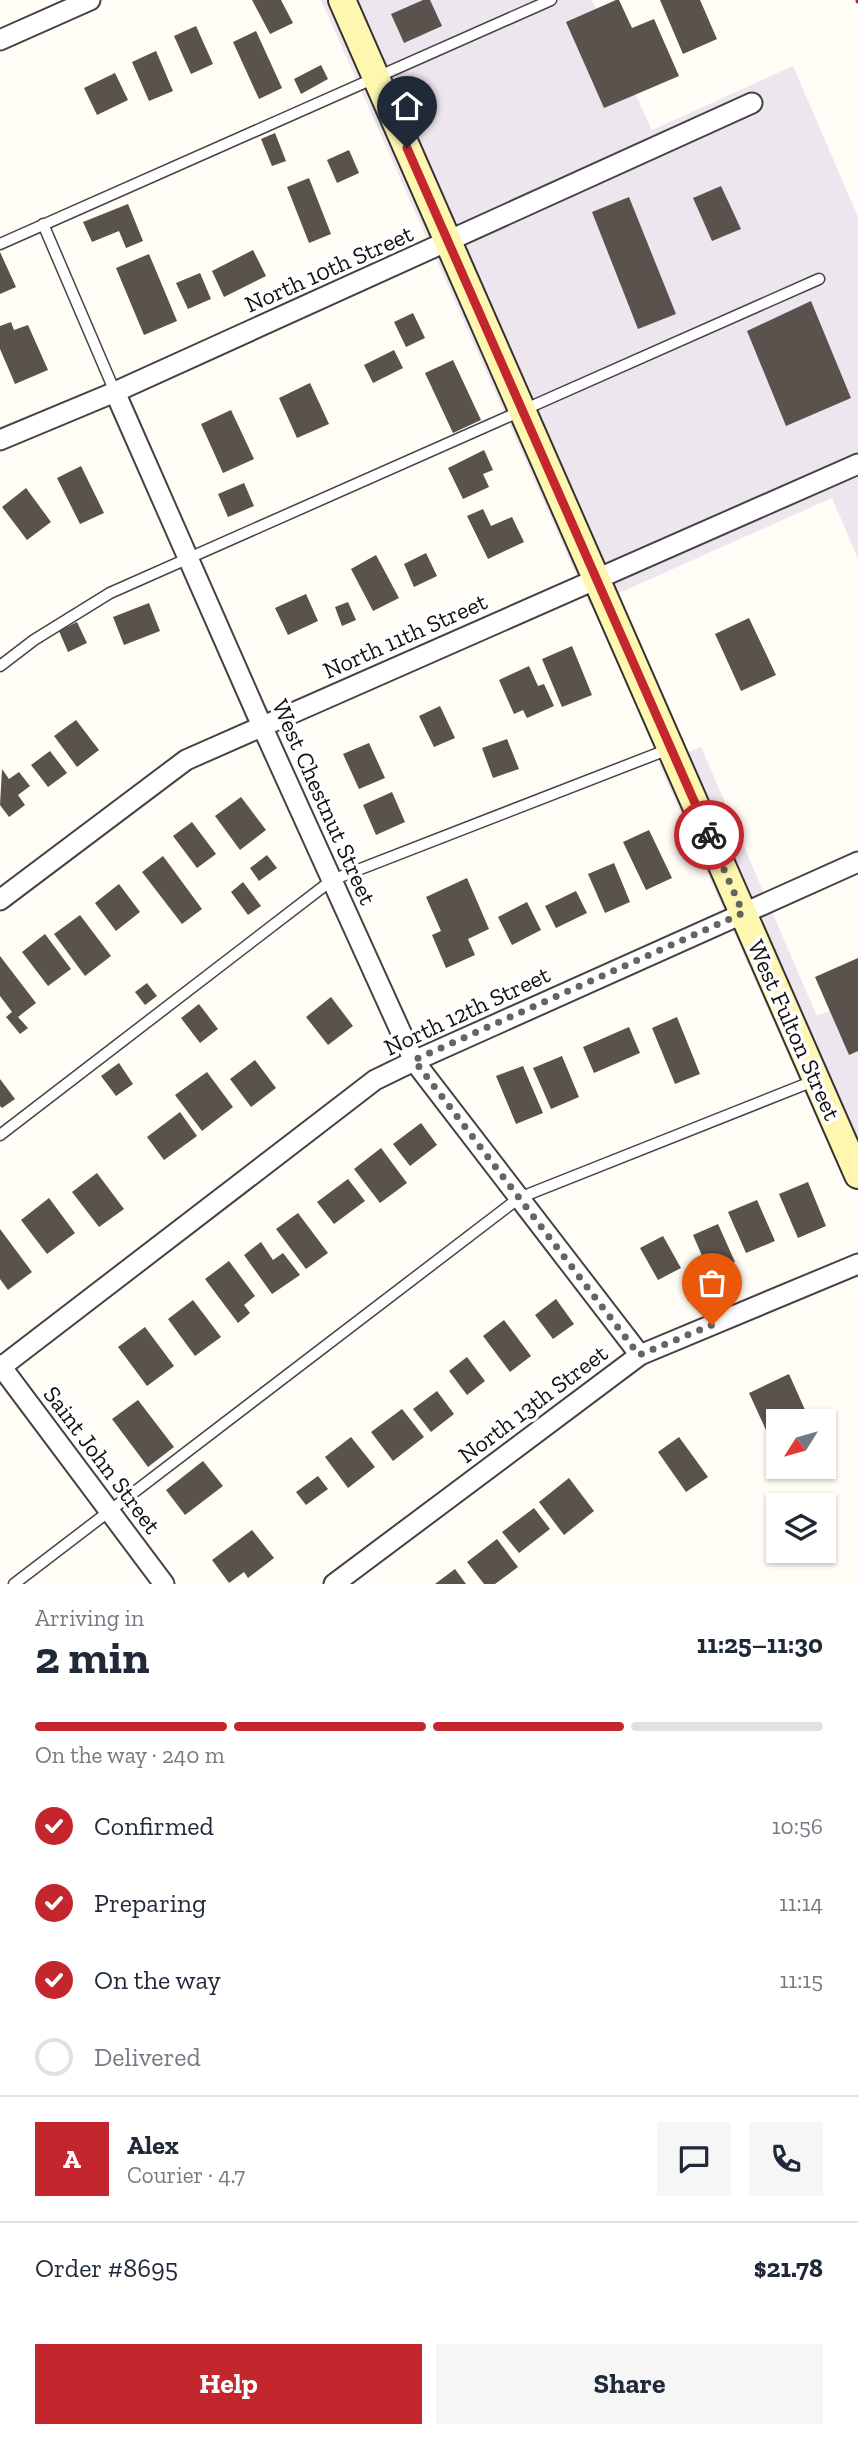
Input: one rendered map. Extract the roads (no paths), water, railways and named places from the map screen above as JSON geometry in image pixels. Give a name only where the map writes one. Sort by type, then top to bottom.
[{"type":"street","points":[[0,40],[90,0]]},
{"type":"street","name":"West Fulton Street","points":[[342,0],[858,1175]]},
{"type":"street","name":"North 10th Street","points":[[0,440],[114,393],[751,103]]},
{"type":"street","name":"West Chestnut Street","points":[[114,393],[414,1060],[639,1355]]},
{"type":"street","name":"North 11th Street","points":[[0,900],[186,760],[858,464]]},
{"type":"street","name":"North 12th Street","points":[[0,1367],[375,1080],[414,1060],[858,862]]},
{"type":"street","name":"North 13th Street","points":[[334,1584],[639,1355],[858,1264]]},
{"type":"street","name":"Saint John Street","points":[[0,1367],[164,1584]]},
{"type":"lane","points":[[0,244],[551,0]]},
{"type":"lane","name":"West Chestnut Street","points":[[43,224],[114,393]]},
{"type":"lane","points":[[0,666],[34,640],[110,593],[524,412],[819,279]]},
{"type":"lane","points":[[0,1135],[332,880],[671,749]]},
{"type":"lane","points":[[14,1584],[519,1198],[816,1080]]}]
